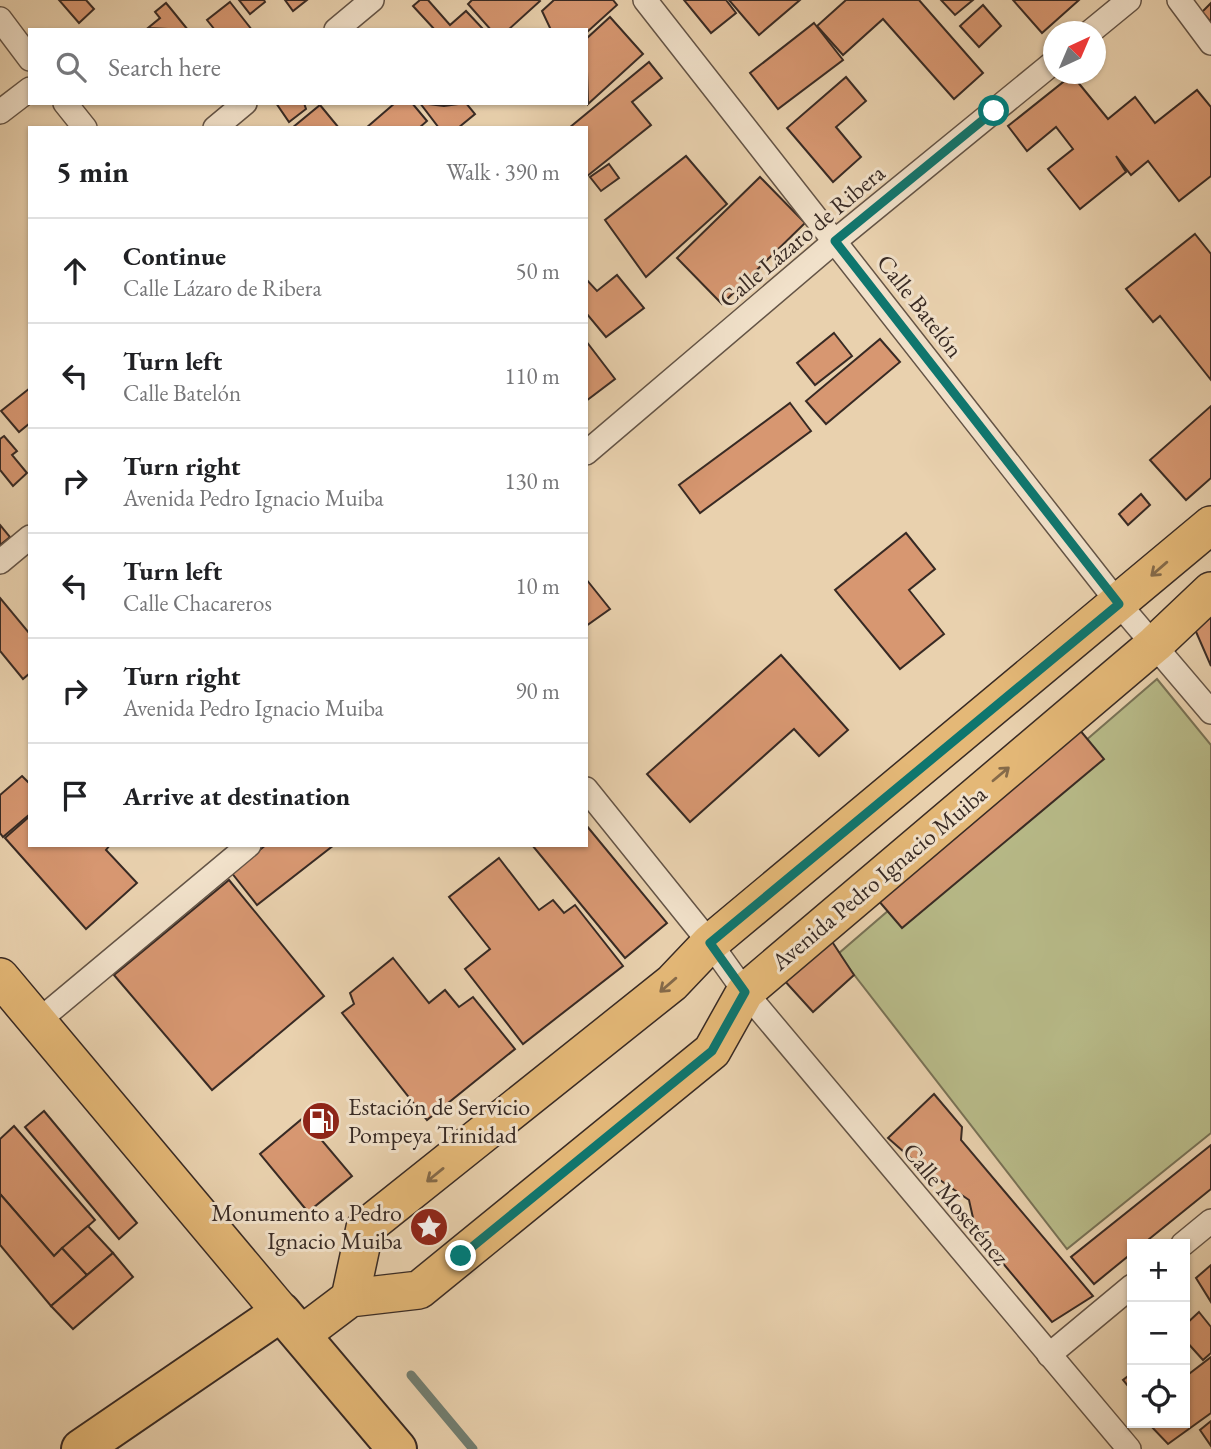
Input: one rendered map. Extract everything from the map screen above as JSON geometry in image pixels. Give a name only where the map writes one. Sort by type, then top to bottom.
[{"type":"highway","points":[[81,1449],[291,1323],[397,1449]]},
{"type":"main road","points":[[0,977],[291,1323],[350,1298],[365,1228],[672,983],[710,943],[1119,604],[1211,524]]},
{"type":"main road","name":"Avenida Pedro Ignacio Muiba","points":[[350,1298],[419,1290],[712,1051],[745,992],[1155,644],[1211,592]]},
{"type":"street","points":[[338,28],[372,0]]},
{"type":"street","name":"Calle Batelón","points":[[645,0],[1119,604],[1211,712]]},
{"type":"street","points":[[1103,21],[1129,0]]},
{"type":"street","points":[[1179,0],[1211,43]]},
{"type":"street","points":[[0,19],[28,56]]},
{"type":"street","name":"Calle Lázaro de Ribera","points":[[588,451],[835,241],[1043,71]]},
{"type":"street","points":[[0,112],[28,91]]},
{"type":"street","points":[[67,105],[83,126]]},
{"type":"street","points":[[217,126],[243,105]]},
{"type":"street","points":[[0,562],[28,539]]},
{"type":"street","name":"Calle Moseténez","points":[[588,791],[710,943],[745,992],[1129,1449]]},
{"type":"street","points":[[37,1022],[247,847]]},
{"type":"street","points":[[1189,1239],[1211,1221]]},
{"type":"street","points":[[1049,1356],[1127,1290]]},
{"type":"green space","points":[[1157,679],[1211,745],[1211,1133],[1067,1249],[838,954]]},
{"type":"building","points":[[59,0],[86,0],[94,9],[79,23]]},
{"type":"building","points":[[239,0],[264,0],[265,2],[250,14]]},
{"type":"building","points":[[285,0],[307,0],[293,11]]},
{"type":"building","points":[[420,0],[428,0],[450,25],[466,11],[482,28],[433,28],[413,6]]},
{"type":"building","points":[[472,0],[540,1],[510,28],[489,28],[468,4]]},
{"type":"building","points":[[554,0],[613,0],[617,5],[588,31],[588,28],[550,28],[542,11]]},
{"type":"building","points":[[684,0],[726,0],[736,13],[711,33]]},
{"type":"building","points":[[729,0],[800,0],[759,35]]},
{"type":"building","points":[[846,0],[919,0],[983,73],[954,99],[883,19],[843,55],[817,26]]},
{"type":"building","points":[[941,0],[973,0],[955,15]]},
{"type":"building","points":[[1013,0],[1079,0],[1055,21],[1043,21],[1042,33]]},
{"type":"building","points":[[230,2],[250,28],[213,28],[207,20]]},
{"type":"building","points":[[166,3],[186,28],[148,28],[160,18],[155,12]]},
{"type":"building","points":[[1211,3],[1211,22],[1202,12]]},
{"type":"building","points":[[983,5],[1001,26],[979,47],[960,26]]},
{"type":"building","points":[[610,17],[643,54],[588,104],[588,37]]},
{"type":"building","points":[[814,23],[843,60],[778,109],[750,73]]},
{"type":"building","points":[[649,62],[662,78],[632,102],[651,125],[588,175],[588,126],[571,126]]},
{"type":"building","points":[[846,77],[866,101],[836,127],[861,157],[833,182],[787,128]]},
{"type":"building","points":[[1061,84],[1079,84],[1108,119],[1135,97],[1155,123],[1197,90],[1211,107],[1211,176],[1179,201],[1148,161],[1131,175],[1116,156],[1126,172],[1080,209],[1048,169],[1073,149],[1056,127],[1027,151],[1008,126]]},
{"type":"building","points":[[277,105],[305,105],[306,109],[289,122]]},
{"type":"building","points":[[320,105],[337,126],[294,126]]},
{"type":"building","points":[[393,105],[414,105],[427,121],[421,126],[368,126]]},
{"type":"building","points":[[422,105],[468,105],[475,114],[460,126],[437,126]]},
{"type":"building","points":[[686,156],[727,204],[646,277],[605,220]]},
{"type":"building","points":[[609,164],[619,178],[601,191],[590,177]]},
{"type":"building","points":[[760,177],[805,223],[722,304],[677,258]]},
{"type":"building","points":[[1195,234],[1211,254],[1211,380],[1160,316],[1153,322],[1126,289]]},
{"type":"building","points":[[617,275],[644,308],[606,337],[588,315],[588,281],[597,291]]},
{"type":"building","points":[[834,333],[852,356],[815,385],[797,363]]},
{"type":"building","points":[[880,339],[900,362],[826,424],[806,401]]},
{"type":"building","points":[[588,344],[615,379],[588,399]]},
{"type":"building","points":[[28,390],[28,425],[19,432],[1,411]]},
{"type":"building","points":[[790,403],[811,431],[700,513],[679,485]]},
{"type":"building","points":[[1211,406],[1211,478],[1186,500],[1150,460]]},
{"type":"building","points":[[4,436],[17,451],[12,455],[27,473],[13,486],[0,470],[0,439]]},
{"type":"building","points":[[1141,494],[1150,505],[1128,525],[1119,514]]},
{"type":"building","points":[[0,525],[10,537],[0,545]]},
{"type":"building","points":[[906,533],[935,569],[909,590],[944,634],[900,669],[835,590]]},
{"type":"building","points":[[588,582],[610,609],[588,625]]},
{"type":"building","points":[[0,598],[28,632],[28,675],[23,679],[0,651]]},
{"type":"building","points":[[1211,602],[1211,666],[1190,618]]},
{"type":"building","points":[[781,655],[848,730],[819,756],[794,729],[690,822],[647,774]]},
{"type":"building","points":[[1074,723],[1104,759],[902,928],[872,893]]},
{"type":"building","points":[[22,776],[28,782],[28,816],[3,837],[0,833],[0,795]]},
{"type":"building","points":[[28,818],[28,847],[108,847],[106,850],[137,883],[86,929],[5,838]]},
{"type":"building","points":[[588,827],[667,923],[625,958],[534,847],[588,847]]},
{"type":"building","points":[[263,847],[331,847],[257,905],[231,872]]},
{"type":"building","points":[[499,858],[539,910],[553,900],[564,913],[575,905],[623,966],[523,1044],[465,969],[490,949],[449,897]]},
{"type":"building","points":[[229,880],[324,996],[212,1090],[114,975]]},
{"type":"building","points":[[829,937],[854,975],[813,1012],[783,979]]},
{"type":"building","points":[[393,958],[429,1003],[445,990],[459,1007],[473,997],[515,1049],[427,1120],[342,1013],[354,1004],[350,993]]},
{"type":"building","points":[[934,1094],[962,1127],[961,1140],[1093,1296],[1052,1322],[976,1231],[969,1200],[921,1167],[888,1138]]},
{"type":"building","points":[[44,1111],[137,1223],[119,1239],[25,1127]]},
{"type":"building","points":[[303,1118],[352,1176],[308,1212],[260,1154]]},
{"type":"building","points":[[14,1126],[95,1220],[54,1256],[0,1194],[0,1139]]},
{"type":"building","points":[[1211,1145],[1211,1189],[1149,1239],[1127,1239],[1127,1257],[1094,1284],[1071,1257]]},
{"type":"building","points":[[0,1194],[54,1256],[62,1248],[87,1275],[51,1306],[0,1245]]},
{"type":"building","points":[[88,1226],[113,1253],[87,1275],[62,1248]]},
{"type":"building","points":[[113,1253],[133,1277],[73,1329],[51,1306]]},
{"type":"building","points":[[1211,1265],[1211,1302],[1196,1278]]},
{"type":"building","points":[[1199,1312],[1211,1327],[1211,1353],[1203,1360],[1190,1346],[1190,1320]]},
{"type":"building","points":[[1211,1357],[1211,1413],[1168,1444],[1153,1428],[1190,1428],[1190,1373]]},
{"type":"building","points":[[1211,1421],[1211,1446],[1200,1430]]},
{"type":"waterway","points":[[411,1375],[473,1449]]},
{"type":"place","name":"Estación de Servicio Pompeya Trinidad","points":[[321,1121]]},
{"type":"place","name":"Monumento a Pedro Ignacio Muiba","points":[[429,1227]]},
{"type":"route","points":[[461,1256],[712,1051],[745,992],[710,943],[1119,604],[835,241],[994,111]]}]
